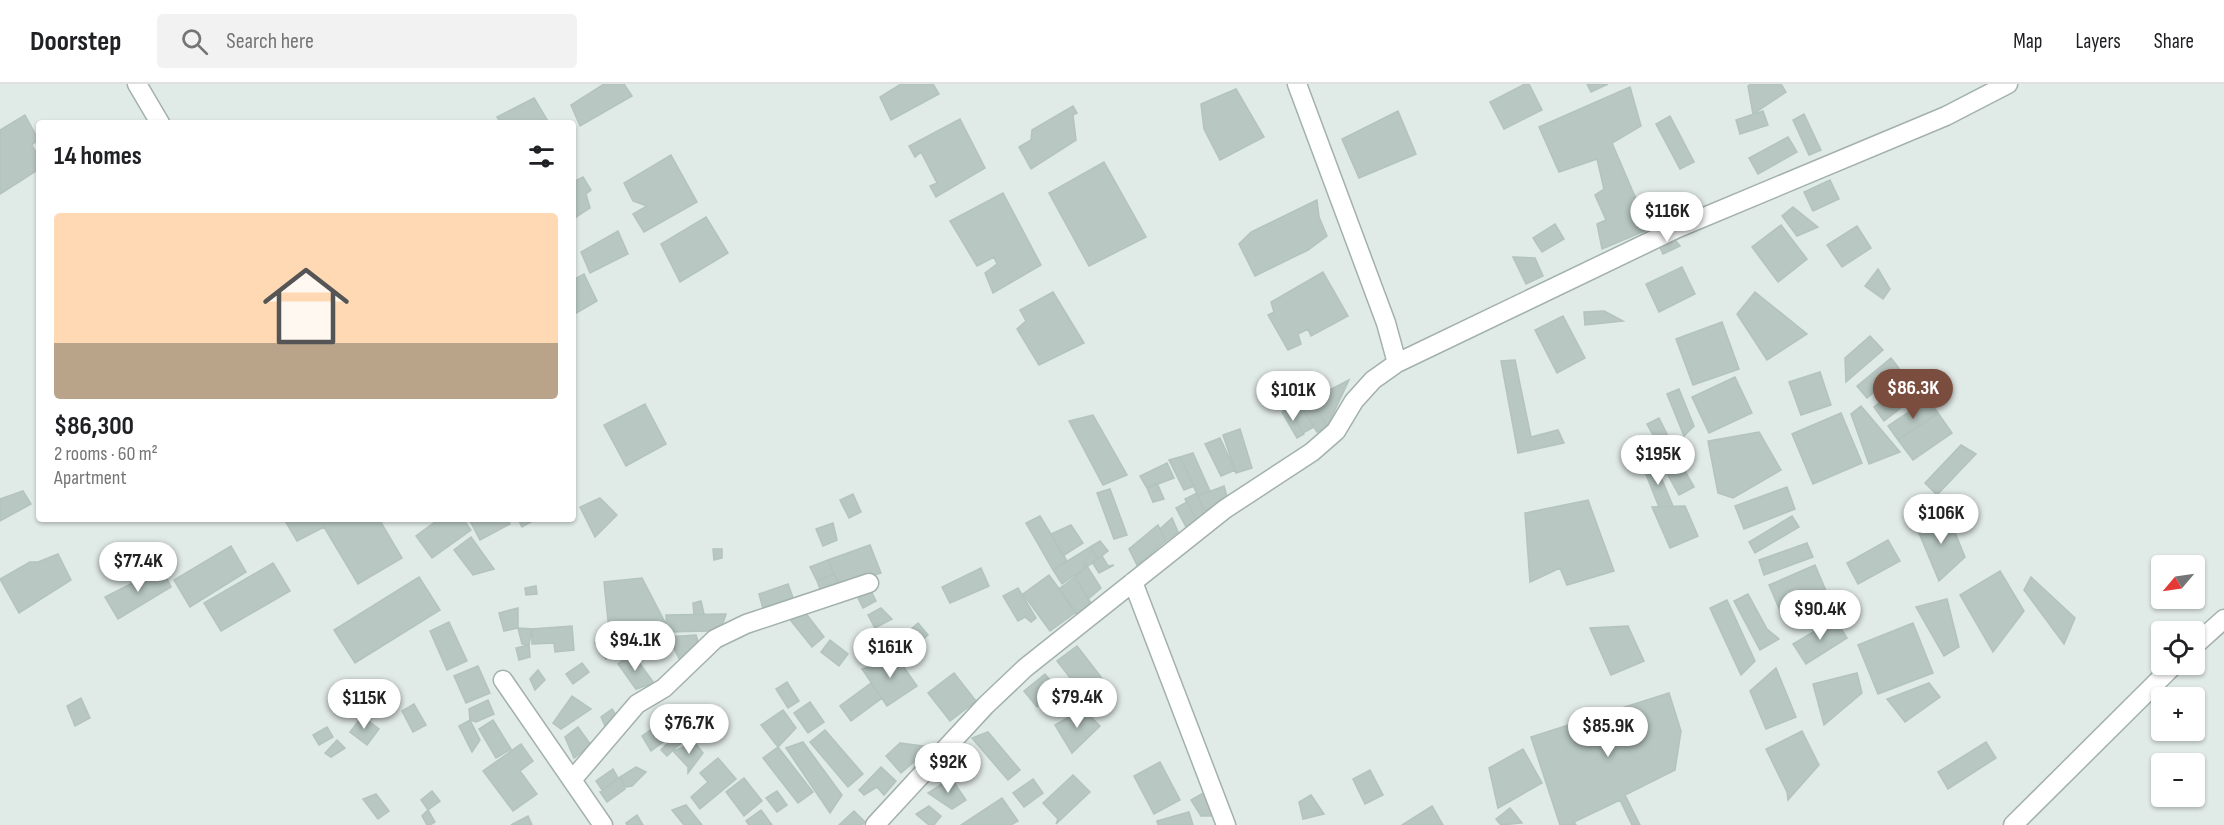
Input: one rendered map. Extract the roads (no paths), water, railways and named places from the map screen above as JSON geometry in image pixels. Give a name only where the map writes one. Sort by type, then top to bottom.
[{"type":"street","points":[[137,84],[158,120]]},
{"type":"street","points":[[1297,84],[1386,323],[1397,363]]},
{"type":"street","points":[[875,825],[985,706],[1025,668],[1225,509],[1311,452],[1336,431],[1354,401],[1372,380],[1397,363],[1678,228],[1946,116],[2008,84]]},
{"type":"street","points":[[1133,582],[1226,825]]},
{"type":"street","points":[[572,780],[637,704],[664,688],[715,639],[746,624],[869,583]]},
{"type":"street","points":[[2205,636],[2224,619]]},
{"type":"street","points":[[2013,825],[2164,675]]},
{"type":"street","points":[[503,680],[603,825]]}]
